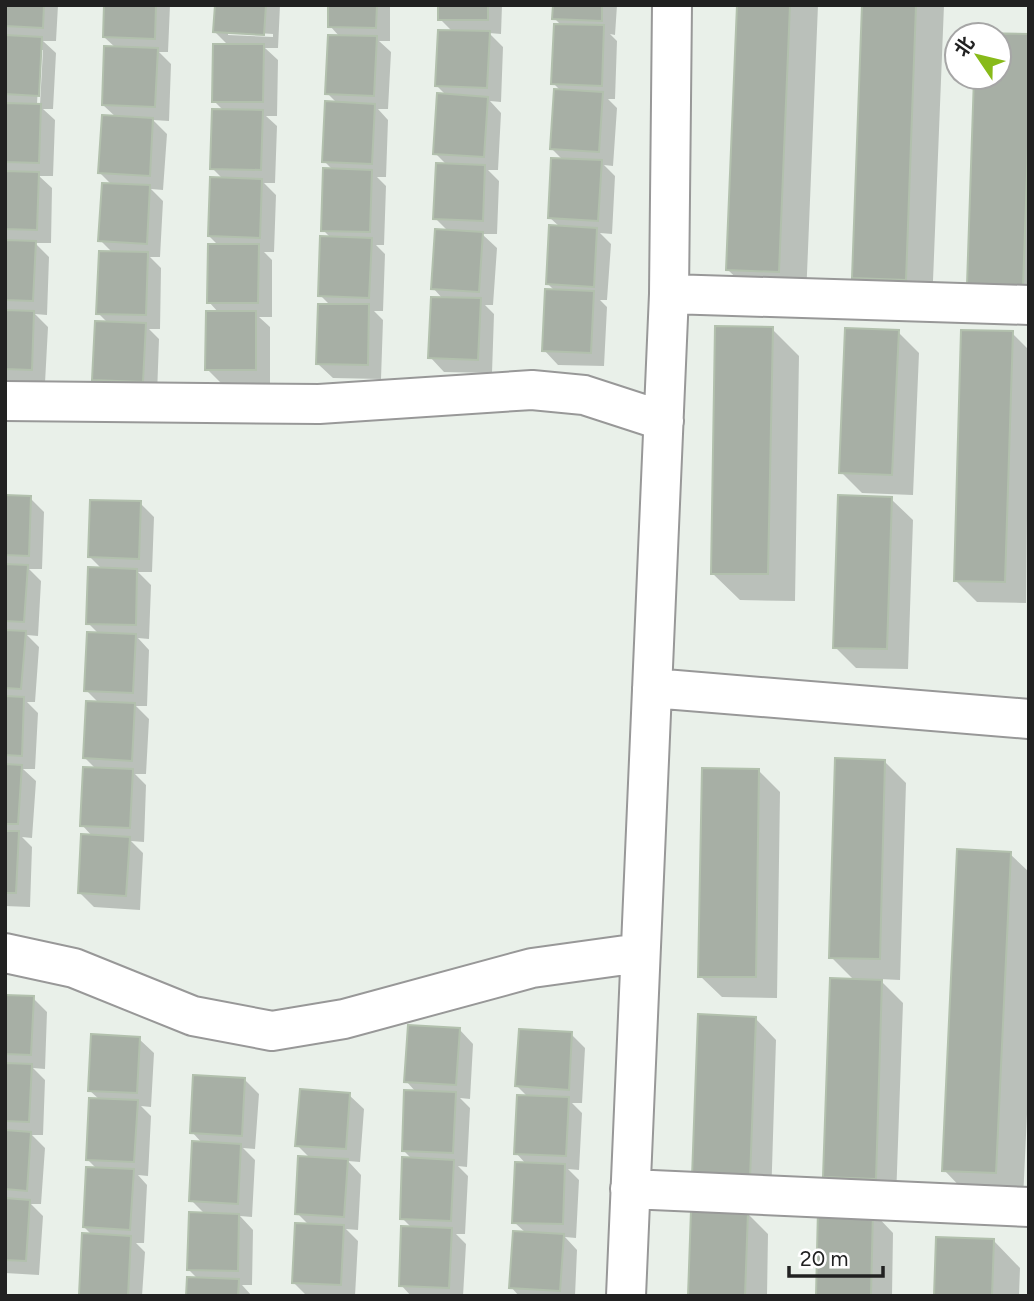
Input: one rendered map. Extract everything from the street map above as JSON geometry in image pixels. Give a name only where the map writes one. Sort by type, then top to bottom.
[{"type":"street","points":[[626,1296],[669,294],[673,5]]},
{"type":"street","points":[[669,294],[1029,304]]},
{"type":"street","points":[[5,401],[318,404],[533,390],[584,395],[664,421]]},
{"type":"street","points":[[652,688],[1029,719]]},
{"type":"street","points":[[5,953],[74,968],[193,1016],[272,1031],[344,1019],[532,968],[640,953]]},
{"type":"street","points":[[630,1189],[1029,1207]]},
{"type":"building","points":[[5,5],[44,5],[43,28],[5,26]]},
{"type":"building","points":[[104,5],[156,5],[155,39],[103,37]]},
{"type":"building","points":[[215,5],[266,5],[264,35],[213,32]]},
{"type":"building","points":[[328,5],[377,5],[376,28],[328,27]]},
{"type":"building","points":[[438,5],[488,5],[488,20],[438,20]]},
{"type":"building","points":[[553,5],[602,5],[602,21],[552,19]]},
{"type":"building","points":[[737,5],[790,5],[779,272],[726,270]]},
{"type":"building","points":[[862,5],[916,5],[906,280],[852,278]]},
{"type":"building","points":[[554,24],[604,25],[602,86],[551,84]]},
{"type":"building","points":[[438,30],[490,31],[487,88],[435,86]]},
{"type":"building","points":[[1013,34],[1029,34],[1023,287],[967,285],[974,91],[1013,91]]},
{"type":"building","points":[[5,35],[42,37],[39,96],[5,94]]},
{"type":"building","points":[[328,35],[377,36],[374,96],[325,94]]},
{"type":"building","points":[[213,44],[264,44],[263,102],[212,102]]},
{"type":"building","points":[[104,46],[158,48],[155,107],[102,105]]},
{"type":"building","points":[[554,89],[603,92],[599,152],[550,149]]},
{"type":"building","points":[[437,93],[488,97],[484,157],[433,154]]},
{"type":"building","points":[[325,101],[375,104],[372,164],[322,162]]},
{"type":"building","points":[[5,103],[41,104],[39,163],[5,162]]},
{"type":"building","points":[[212,109],[263,110],[261,170],[210,169]]},
{"type":"building","points":[[102,115],[153,118],[150,176],[98,173]]},
{"type":"building","points":[[551,158],[602,160],[598,221],[548,218]]},
{"type":"building","points":[[436,163],[485,165],[483,221],[433,219]]},
{"type":"building","points":[[323,168],[372,170],[370,232],[321,231]]},
{"type":"building","points":[[5,171],[39,172],[37,230],[5,229]]},
{"type":"building","points":[[210,177],[262,179],[260,238],[208,236]]},
{"type":"building","points":[[102,183],[150,185],[147,244],[98,241]]},
{"type":"building","points":[[549,225],[597,228],[594,287],[546,284]]},
{"type":"building","points":[[435,229],[483,232],[479,292],[431,289]]},
{"type":"building","points":[[320,236],[372,238],[369,298],[318,296]]},
{"type":"building","points":[[5,240],[36,241],[33,301],[5,300]]},
{"type":"building","points":[[208,244],[259,244],[258,303],[207,303]]},
{"type":"building","points":[[99,251],[148,252],[146,315],[96,314]]},
{"type":"building","points":[[545,289],[594,291],[591,353],[542,351]]},
{"type":"building","points":[[431,297],[481,298],[478,360],[428,358]]},
{"type":"building","points":[[318,304],[369,304],[368,365],[316,364]]},
{"type":"building","points":[[5,310],[34,311],[32,370],[5,369]]},
{"type":"building","points":[[206,311],[256,311],[256,370],[205,370]]},
{"type":"building","points":[[95,321],[146,323],[143,382],[92,380]]},
{"type":"building","points":[[715,326],[773,327],[768,574],[711,574]]},
{"type":"building","points":[[845,328],[899,330],[892,475],[839,473]]},
{"type":"building","points":[[961,330],[1013,331],[1005,582],[954,581]]},
{"type":"building","points":[[5,495],[31,496],[29,556],[5,555]]},
{"type":"building","points":[[838,495],[892,497],[887,649],[833,648]]},
{"type":"building","points":[[90,500],[141,501],[139,559],[88,557]]},
{"type":"building","points":[[5,564],[28,565],[24,622],[5,621]]},
{"type":"building","points":[[88,567],[137,569],[136,625],[86,624]]},
{"type":"building","points":[[5,630],[26,631],[21,689],[5,688]]},
{"type":"building","points":[[87,632],[136,634],[133,693],[84,691]]},
{"type":"building","points":[[5,696],[24,697],[22,756],[5,755]]},
{"type":"building","points":[[86,701],[135,703],[132,761],[83,758]]},
{"type":"building","points":[[835,758],[885,760],[880,959],[829,958]]},
{"type":"building","points":[[5,764],[22,765],[18,824],[5,824]]},
{"type":"building","points":[[83,767],[133,769],[130,828],[80,826]]},
{"type":"building","points":[[702,768],[759,769],[756,977],[698,977]]},
{"type":"building","points":[[5,831],[19,831],[16,893],[5,893]]},
{"type":"building","points":[[81,834],[130,837],[126,896],[78,893]]},
{"type":"building","points":[[957,849],[1011,852],[996,1173],[942,1171]]},
{"type":"building","points":[[830,978],[882,980],[876,1179],[823,1177]]},
{"type":"building","points":[[5,995],[34,996],[31,1055],[5,1054]]},
{"type":"building","points":[[698,1014],[756,1017],[750,1179],[692,1177]]},
{"type":"building","points":[[408,1025],[460,1028],[456,1085],[404,1082]]},
{"type":"building","points":[[519,1029],[572,1032],[569,1090],[515,1086]]},
{"type":"building","points":[[91,1034],[140,1037],[137,1093],[88,1091]]},
{"type":"building","points":[[5,1063],[32,1064],[29,1122],[5,1121]]},
{"type":"building","points":[[193,1075],[245,1078],[242,1136],[190,1133]]},
{"type":"building","points":[[300,1089],[350,1093],[346,1149],[295,1146]]},
{"type":"building","points":[[404,1090],[456,1092],[453,1153],[402,1151]]},
{"type":"building","points":[[517,1095],[569,1097],[566,1156],[514,1154]]},
{"type":"building","points":[[89,1098],[138,1100],[134,1162],[86,1160]]},
{"type":"building","points":[[5,1130],[31,1132],[27,1191],[5,1189]]},
{"type":"building","points":[[192,1141],[241,1144],[238,1204],[189,1201]]},
{"type":"building","points":[[298,1156],[348,1159],[344,1217],[295,1214]]},
{"type":"building","points":[[402,1157],[454,1160],[451,1221],[400,1219]]},
{"type":"building","points":[[515,1162],[565,1164],[563,1224],[512,1223]]},
{"type":"building","points":[[86,1167],[134,1169],[130,1230],[83,1227]]},
{"type":"building","points":[[5,1198],[30,1200],[26,1261],[5,1260]]},
{"type":"building","points":[[818,1209],[873,1210],[871,1296],[816,1296]]},
{"type":"building","points":[[691,1210],[748,1211],[745,1296],[688,1296]]},
{"type":"building","points":[[189,1212],[239,1214],[238,1271],[187,1270]]},
{"type":"building","points":[[295,1223],[344,1225],[341,1285],[292,1283]]},
{"type":"building","points":[[401,1226],[452,1228],[449,1288],[399,1286]]},
{"type":"building","points":[[513,1231],[564,1234],[560,1291],[509,1288]]},
{"type":"building","points":[[82,1233],[131,1236],[128,1296],[79,1295]]},
{"type":"building","points":[[936,1237],[994,1239],[992,1296],[934,1296]]},
{"type":"building","points":[[187,1277],[239,1279],[238,1296],[186,1296]]}]
